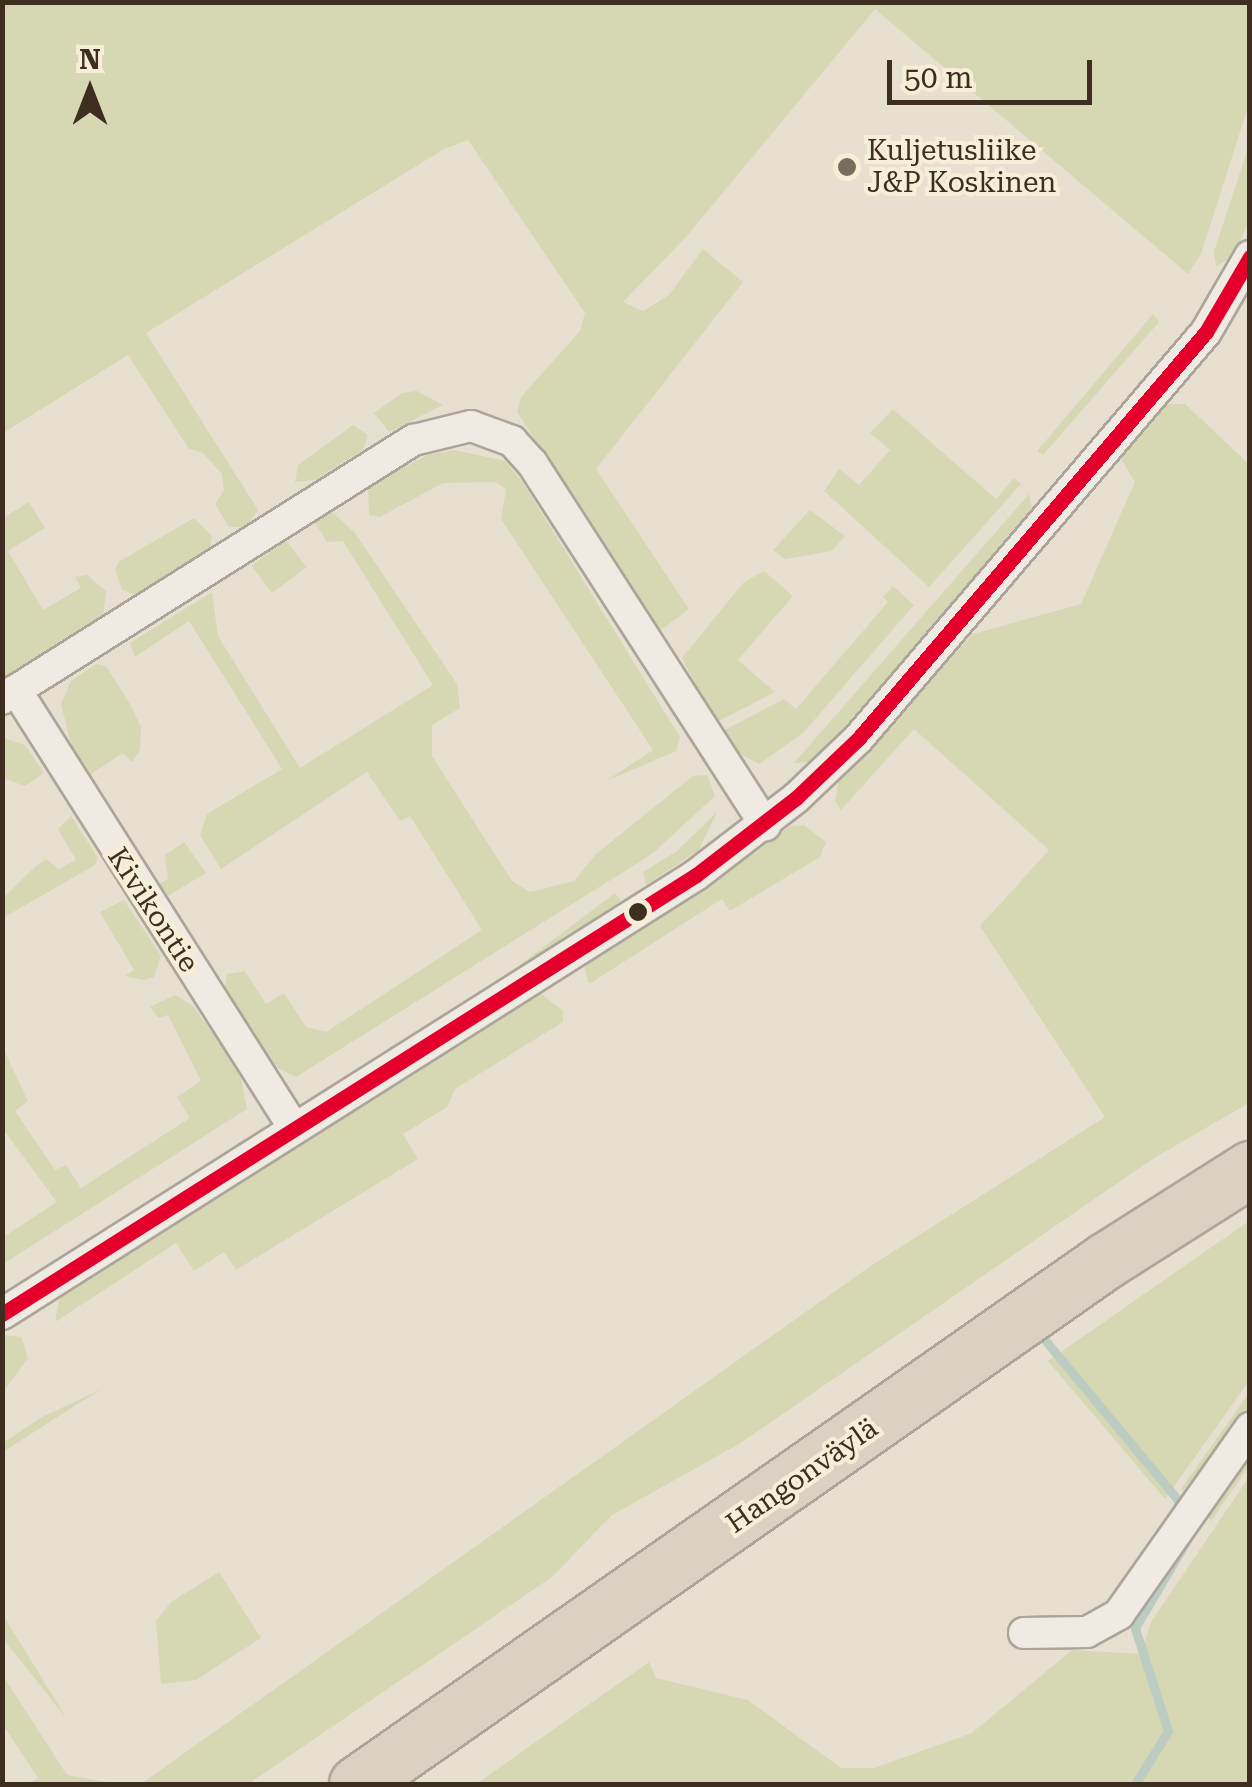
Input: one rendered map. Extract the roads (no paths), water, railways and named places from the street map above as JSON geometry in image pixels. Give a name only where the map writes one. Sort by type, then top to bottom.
[{"type":"highway","name":"Hangonväylä","points":[[357,1784],[1105,1260],[1250,1169]]},
{"type":"street","points":[[2,1314],[765,825],[858,739],[1181,362],[1250,256]]},
{"type":"street","points":[[9,695],[414,440],[471,426],[512,441],[532,463],[765,825]]},
{"type":"street","name":"Kivikontie","points":[[9,695],[294,1128]]},
{"type":"street","points":[[1024,1633],[1086,1632],[1119,1614],[1250,1428]]},
{"type":"waterway","points":[[1045,1340],[1183,1506]]},
{"type":"waterway","points":[[1135,1784],[1168,1731],[1135,1628],[1196,1525]]},
{"type":"place","name":"Kuljetusliike J&P Koskinen","points":[[847,167]]}]
